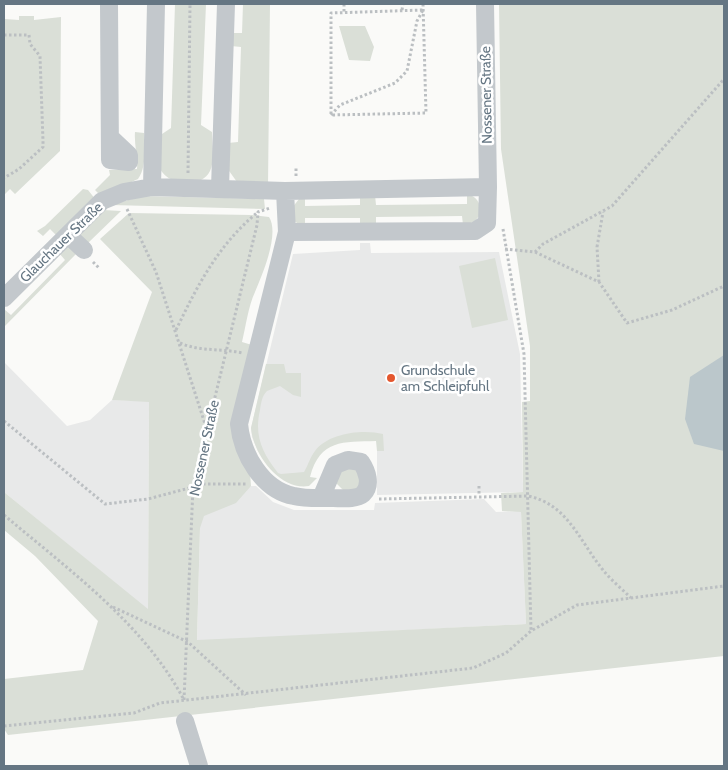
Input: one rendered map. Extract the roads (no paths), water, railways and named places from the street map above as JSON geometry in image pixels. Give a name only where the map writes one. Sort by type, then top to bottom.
[{"type":"street","points":[[109,4],[111,138]]},
{"type":"street","points":[[156,4],[152,187],[285,191],[488,187]]},
{"type":"street","points":[[220,188],[226,4]]},
{"type":"street","name":"Nossener Straße","points":[[287,232],[475,231],[487,223],[484,4]]},
{"type":"street","name":"Glauchauer Straße","points":[[4,298],[102,201],[124,192],[152,187]]},
{"type":"street","points":[[285,191],[287,232],[239,424],[240,434],[248,457],[256,471],[268,482],[293,496],[321,498]]},
{"type":"street","points":[[68,234],[84,250]]},
{"type":"street","points":[[185,721],[199,766]]},
{"type":"place","name":"Grundschule am Schleipfuhl","points":[[391,378]]}]
